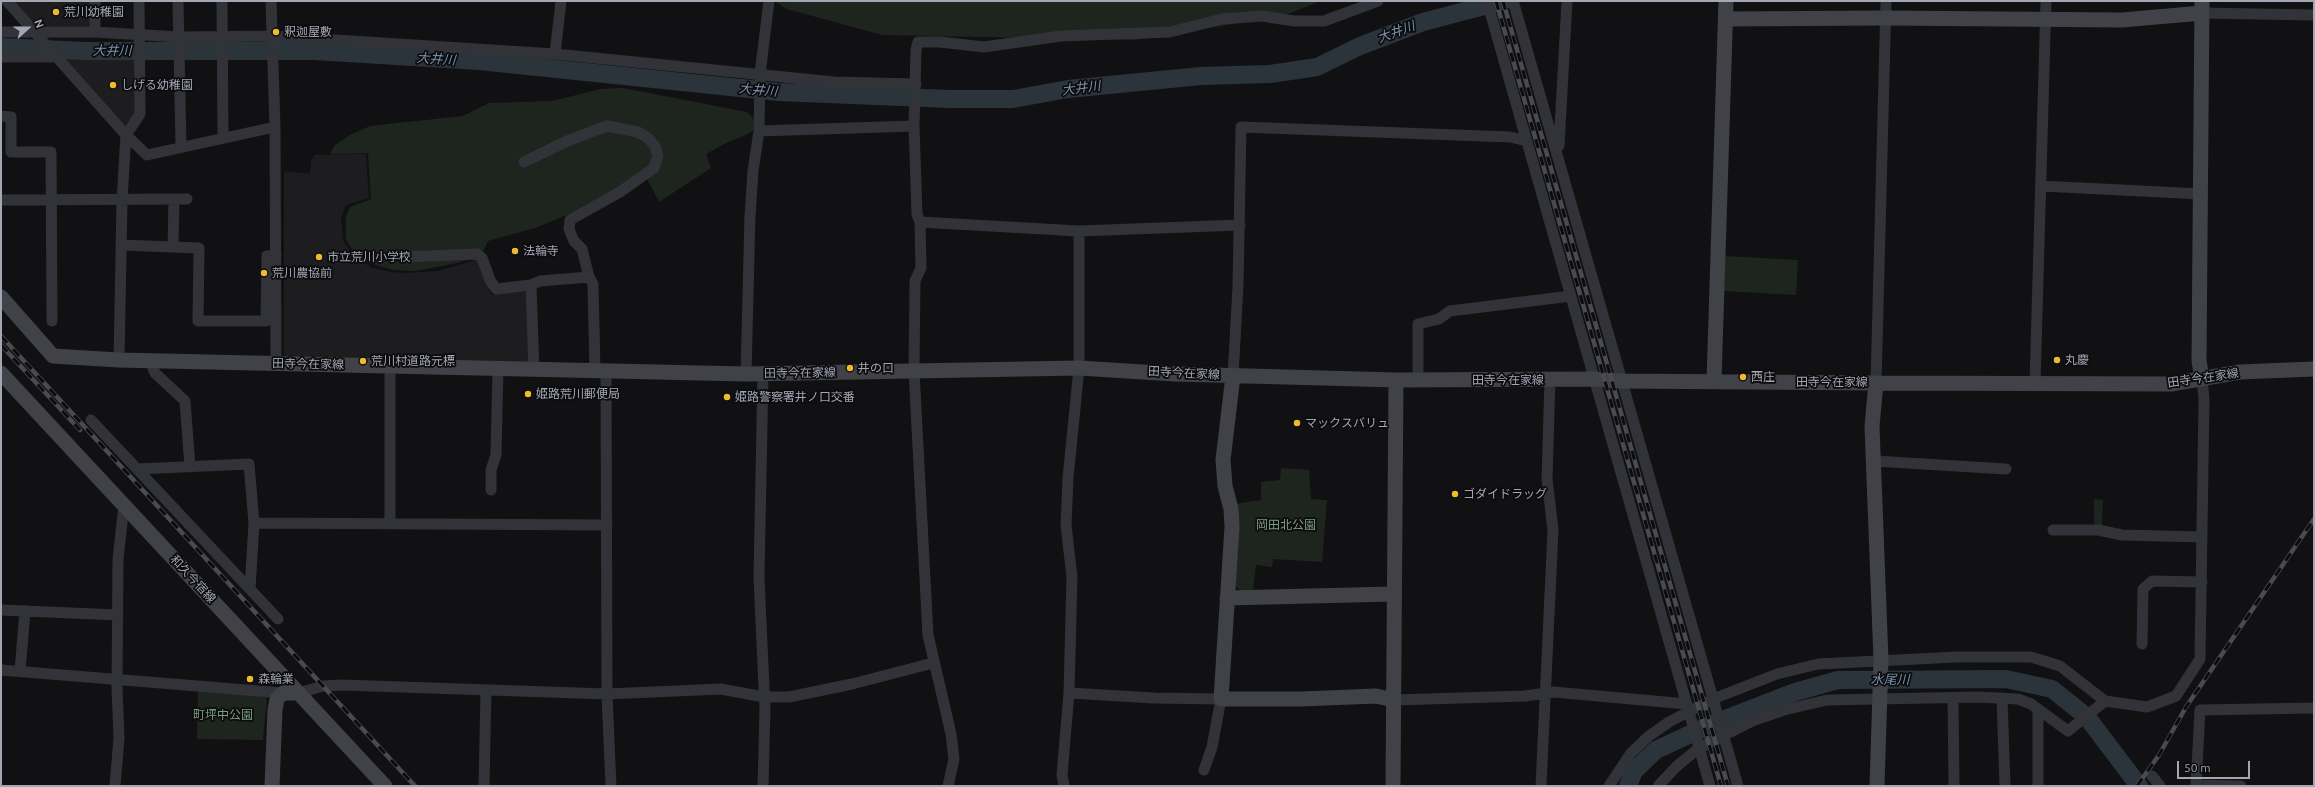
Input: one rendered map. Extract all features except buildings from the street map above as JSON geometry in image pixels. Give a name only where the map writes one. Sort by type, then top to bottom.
[{"type":"main road","points":[[1714,381],[1726,1]]},
{"type":"main road","points":[[1726,19],[1885,18],[2122,20],[2202,7],[2199,361],[2202,378]]},
{"type":"main road","name":"田寺今在家線","points":[[1,297],[53,356],[120,360],[600,372],[746,374],[1079,368],[1233,376],[1396,380],[1550,380],[1594,378],[1621,380],[1876,383],[2171,384],[2240,372],[2314,369]]},
{"type":"main road","name":"和久今宿線","points":[[1,374],[124,504],[385,786]]},
{"type":"main road","points":[[1233,376],[1223,460],[1225,486],[1231,509],[1232,527],[1221,699],[1301,699],[1376,696],[1394,700]]},
{"type":"main road","points":[[1393,786],[1393,594],[1396,380]]},
{"type":"main road","points":[[1876,383],[1872,426],[1881,660],[1877,786]]},
{"type":"main road","points":[[1227,598],[1393,594]]},
{"type":"main road","points":[[272,786],[275,710],[277,699],[283,693],[299,693]]},
{"type":"street","points":[[7,1],[126,135],[147,155],[181,146],[275,127]]},
{"type":"street","points":[[94,1],[95,32]]},
{"type":"street","points":[[120,360],[122,200],[126,135],[140,114],[139,1]]},
{"type":"street","points":[[178,1],[181,146]]},
{"type":"street","points":[[222,1],[223,137]]},
{"type":"street","points":[[271,1],[275,127],[276,363]]},
{"type":"street","points":[[555,54],[561,1]]},
{"type":"street","points":[[746,374],[750,216],[753,171],[759,131],[758,100],[760,74],[769,1]]},
{"type":"street","points":[[948,786],[954,759],[951,734],[933,663],[928,635],[914,371],[915,281],[921,268],[920,222],[917,214],[914,126],[918,42],[940,42],[984,47],[1061,36],[1170,32],[1222,19],[1262,16],[1294,21],[1324,21],[1378,1]]},
{"type":"street","points":[[1487,1],[1710,786]]},
{"type":"street","points":[[1513,1],[1738,786]]},
{"type":"street","points":[[1558,155],[1567,1]]},
{"type":"street","points":[[1876,383],[1886,1]]},
{"type":"street","points":[[2035,383],[2046,1]]},
{"type":"street","points":[[2202,7],[2314,15]]},
{"type":"street","points":[[1,32],[95,32],[179,37],[273,36],[555,54],[834,82],[916,84]]},
{"type":"street","points":[[1,57],[57,57]]},
{"type":"street","points":[[1,116],[11,117],[11,152],[51,152],[52,321]]},
{"type":"street","points":[[524,162],[561,144],[607,126],[638,132],[648,138],[654,146],[658,156],[654,168],[620,192],[570,220],[569,229],[574,241],[582,249],[589,277],[593,284],[600,372],[607,525],[607,694],[611,786]]},
{"type":"street","points":[[759,131],[914,126]]},
{"type":"street","points":[[1233,376],[1240,225],[1241,127],[1510,137],[1527,141]]},
{"type":"street","points":[[2041,186],[2201,194]]},
{"type":"street","points":[[173,247],[174,199]]},
{"type":"street","points":[[1,200],[187,199]]},
{"type":"street","points":[[920,222],[1079,231],[1240,225]]},
{"type":"street","points":[[1064,786],[1062,775],[1069,693],[1072,577],[1066,525],[1068,478],[1079,368],[1079,231]]},
{"type":"street","points":[[121,244],[199,248],[198,321],[266,321],[267,256],[276,255]]},
{"type":"street","points":[[403,257],[477,254],[482,258],[490,280],[496,289],[531,285],[540,281],[589,277]]},
{"type":"street","points":[[531,285],[534,370]]},
{"type":"street","points":[[1418,380],[1418,324],[1439,319],[1450,311],[1571,296]]},
{"type":"street","points":[[150,360],[155,372],[185,401],[190,467]]},
{"type":"street","points":[[390,366],[390,524]]},
{"type":"street","points":[[491,490],[491,470],[496,455],[498,369]]},
{"type":"street","points":[[763,374],[759,578],[764,697],[763,786]]},
{"type":"street","points":[[1609,786],[1632,753],[1649,736],[1688,708],[1777,674],[1818,664],[1881,660],[2006,656],[2031,657],[2060,666],[2105,701],[2146,707],[2176,696],[2200,659],[2204,400],[2202,378]]},
{"type":"street","points":[[1542,786],[1544,694],[1553,530],[1547,479],[1550,380]]},
{"type":"street","points":[[91,420],[278,620]]},
{"type":"street","points":[[1874,461],[2006,469]]},
{"type":"street","points":[[137,470],[249,464],[254,523],[250,590]]},
{"type":"street","points":[[115,786],[119,738],[119,552],[124,504]]},
{"type":"street","points":[[254,523],[607,525]]},
{"type":"street","points":[[2053,530],[2098,530],[2122,535],[2202,537]]},
{"type":"street","points":[[2142,644],[2143,589],[2152,581],[2202,582]]},
{"type":"street","points":[[1,610],[118,615]]},
{"type":"street","points":[[20,671],[25,611]]},
{"type":"street","points":[[299,693],[323,686],[607,694],[721,689],[764,697],[789,698],[852,684],[933,663]]},
{"type":"street","points":[[1,670],[283,693]]},
{"type":"street","points":[[484,786],[486,691]]},
{"type":"street","points":[[1394,700],[1544,694],[1554,692],[1688,708]]},
{"type":"street","points":[[1069,693],[1154,698],[1221,699],[1212,747],[1204,770]]},
{"type":"street","points":[[1658,786],[1677,766],[1700,748],[1724,737],[1752,721],[1784,710],[1826,700],[1953,698],[2018,699],[2038,709],[2068,730],[2105,701]]},
{"type":"street","points":[[1953,698],[1954,786]]},
{"type":"street","points":[[2002,698],[2004,786]]},
{"type":"street","points":[[2241,786],[2196,786],[2200,710],[2314,708]]},
{"type":"street","points":[[2038,709],[2038,786]]},
{"type":"street","points":[[2152,776],[2160,786]]},
{"type":"shaded area","name":"荒川幼稚園","points":[[10,1],[92,1],[93,23],[89,26],[33,26]]},
{"type":"shaded area","name":"しげる幼稚園","points":[[66,59],[136,60],[137,110],[125,126]]},
{"type":"shaded area","name":"市立荒川小学校","points":[[366,154],[369,198],[346,205],[341,218],[343,240],[352,254],[370,267],[390,272],[407,273],[438,271],[479,259],[491,295],[522,289],[526,294],[531,363],[291,358],[284,355],[284,171],[310,174],[311,161],[315,155]]},
{"type":"green space","points":[[774,1],[1321,1],[1282,16],[1135,40],[882,35],[787,9]]},
{"type":"green space","points":[[623,88],[747,112],[752,117],[756,129],[706,154],[711,168],[659,202],[644,173],[584,208],[535,228],[488,241],[481,255],[457,263],[415,271],[393,270],[369,263],[353,251],[346,240],[346,217],[350,207],[371,199],[368,153],[330,154],[335,145],[350,135],[370,126],[463,116],[489,103],[552,101],[601,89]]},
{"type":"green space","points":[[1725,256],[1798,260],[1796,295],[1724,291]]},
{"type":"green space","name":"岡田北公園","points":[[1281,468],[1309,470],[1311,499],[1327,500],[1322,562],[1273,559],[1272,567],[1256,565],[1253,591],[1241,591],[1232,583],[1234,504],[1261,500],[1261,482],[1280,480]]},
{"type":"green space","points":[[2094,499],[2103,500],[2102,526],[2094,526]]},
{"type":"green space","name":"町坪中公園","points":[[198,689],[267,697],[263,740],[197,739]]},
{"type":"waterway","name":"大井川","points":[[1,47],[85,51],[314,51],[479,61],[779,92],[949,99],[1013,99],[1068,89],[1201,76],[1270,74],[1317,67],[1360,46],[1423,22],[1503,1]]},
{"type":"waterway","name":"水尾川","points":[[1628,786],[1634,771],[1656,750],[1710,725],[1795,692],[1838,680],[2006,679],[2052,689],[2087,717],[2139,786]]},
{"type":"railway","points":[[1496,1],[1721,786]]},
{"type":"railway","points":[[1503,1],[1728,786]]},
{"type":"railway","points":[[1,336],[415,786]]},
{"type":"railway","points":[[1,345],[80,430]]},
{"type":"railway","points":[[2137,786],[2159,755],[2186,707],[2314,519]]},
{"type":"place","name":"荒川幼稚園","points":[[56,12]]},
{"type":"place","name":"釈迦屋敷","points":[[276,32]]},
{"type":"place","name":"しげる幼稚園","points":[[113,85]]},
{"type":"place","name":"法輪寺","points":[[515,251]]},
{"type":"place","name":"市立荒川小学校","points":[[319,257]]},
{"type":"place","name":"荒川農協前","points":[[264,273]]},
{"type":"place","name":"丸慶","points":[[2057,360]]},
{"type":"place","name":"荒川村道路元標","points":[[363,361]]},
{"type":"place","name":"井の口","points":[[850,368]]},
{"type":"place","name":"西庄","points":[[1743,377]]},
{"type":"place","name":"姫路荒川郵便局","points":[[528,394]]},
{"type":"place","name":"姫路警察署井ノ口交番","points":[[727,397]]},
{"type":"place","name":"マックスバリュ","points":[[1297,423]]},
{"type":"place","name":"ゴダイドラッグ","points":[[1455,494]]},
{"type":"place","name":"森輪業","points":[[250,679]]}]
